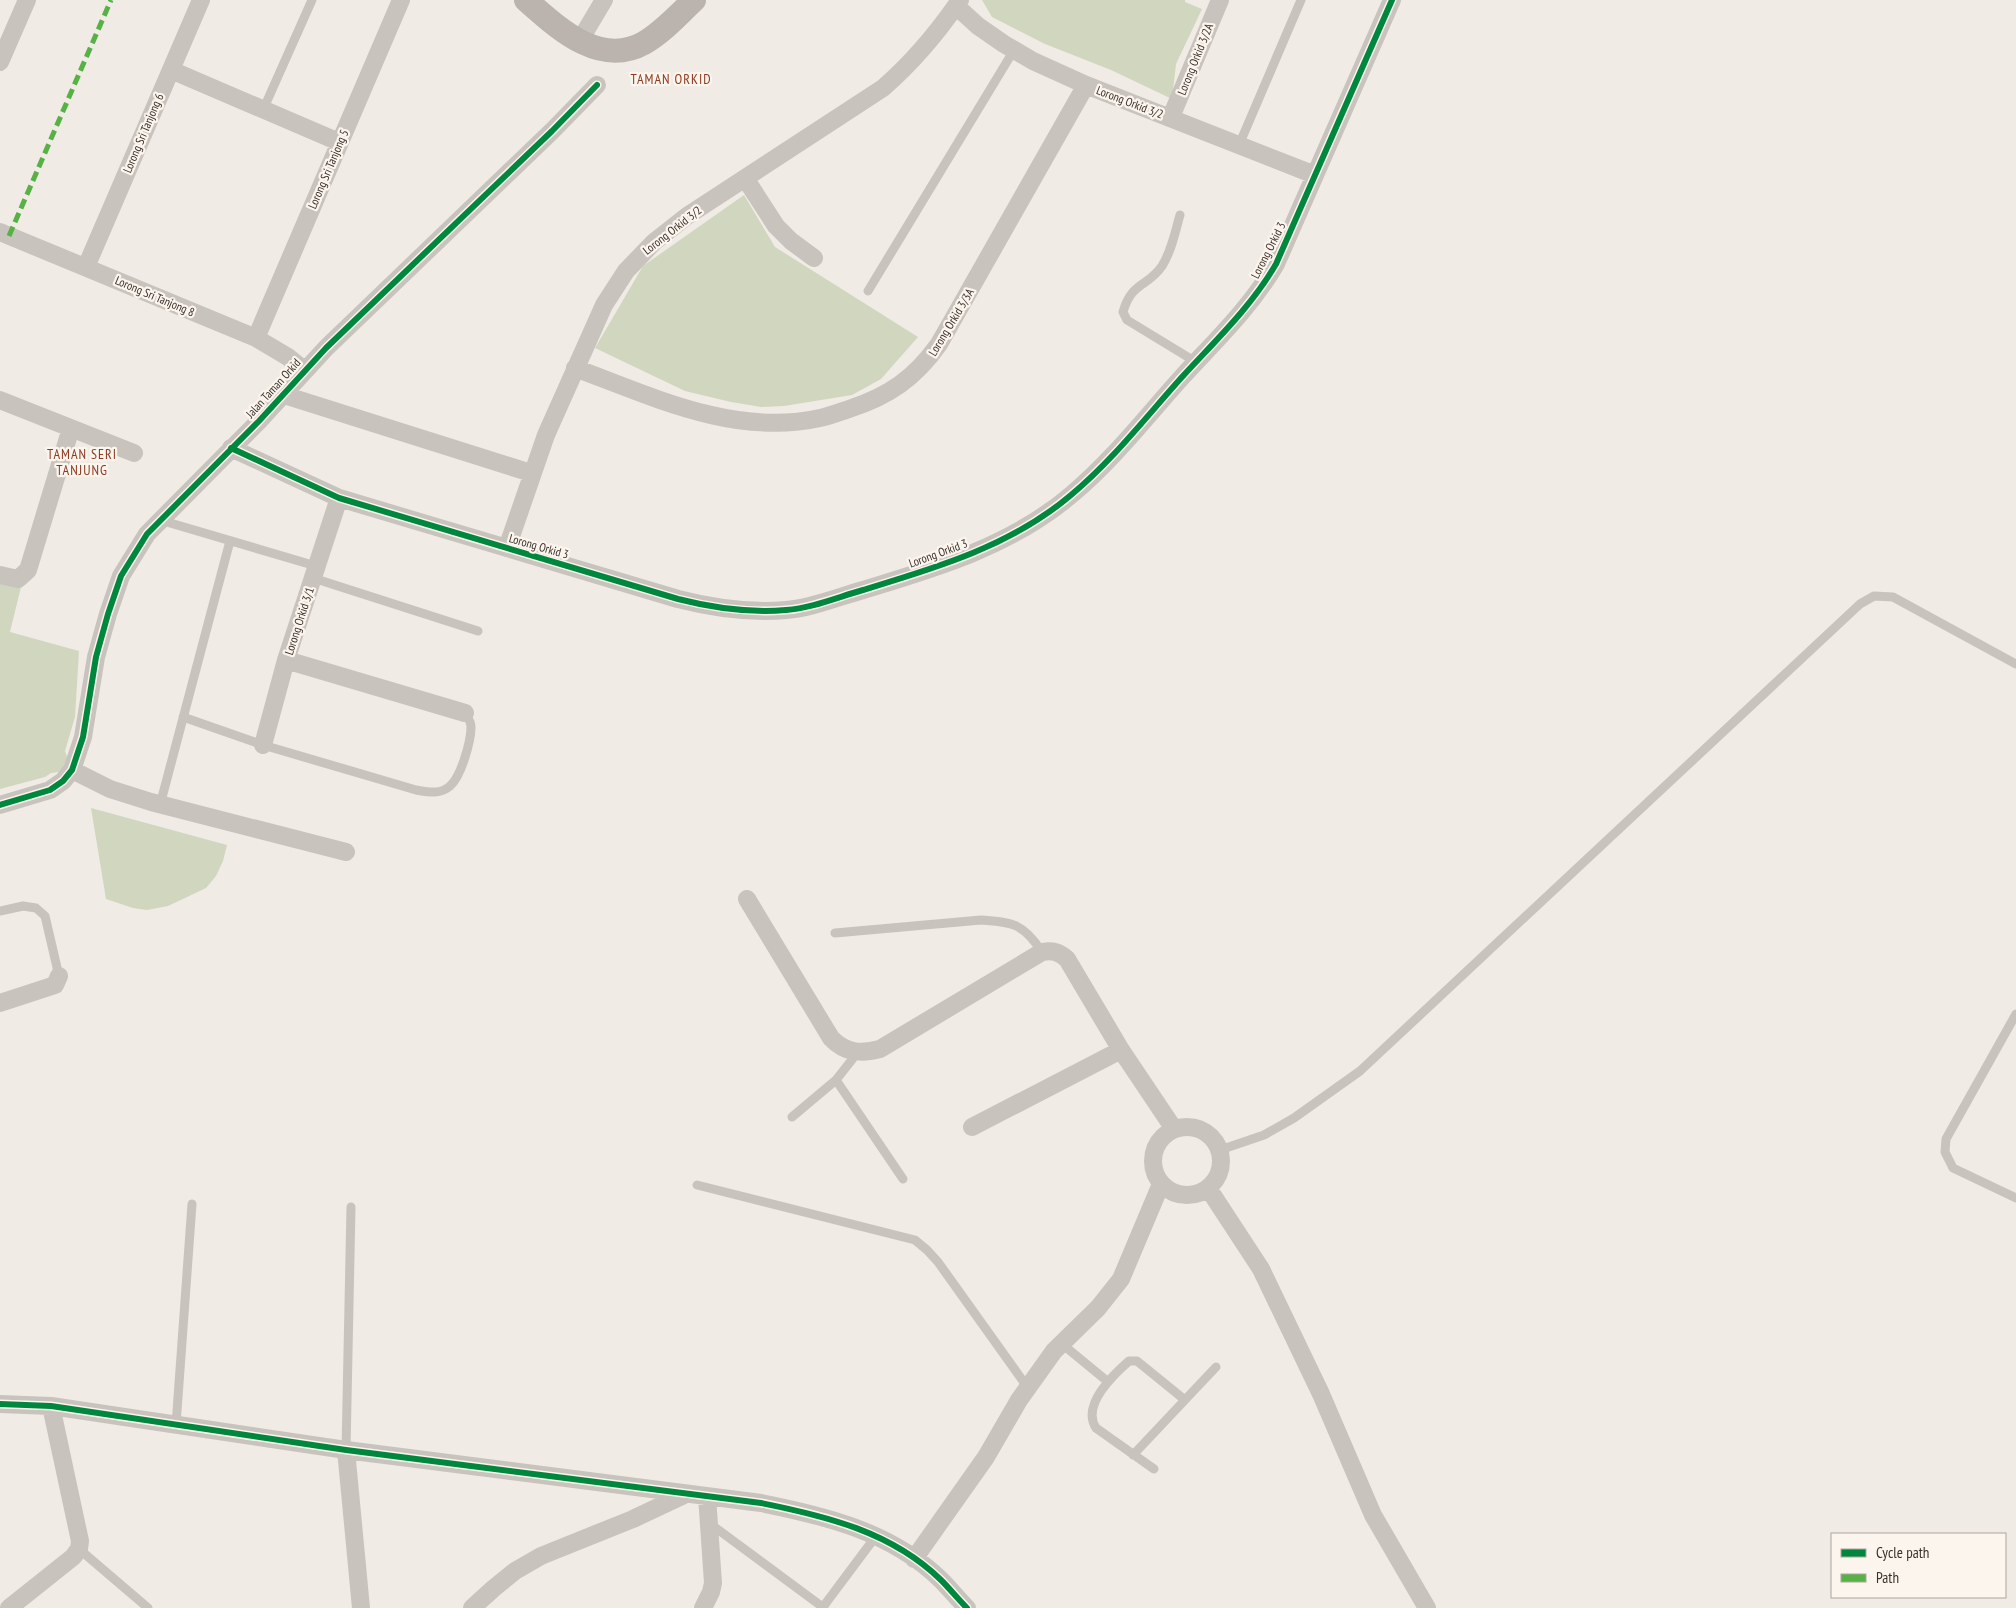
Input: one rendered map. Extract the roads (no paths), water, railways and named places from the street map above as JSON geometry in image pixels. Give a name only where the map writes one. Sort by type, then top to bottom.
[{"type":"main road","points":[[526,0],[559,29],[579,42],[603,50],[624,50],[643,43],[669,24],[694,0]]},
{"type":"street","points":[[0,62],[27,0]]},
{"type":"street","name":"Lorong Sri Tanjong 6","points":[[86,267],[201,0]]},
{"type":"street","name":"Lorong Sri Tanjong 5","points":[[256,338],[401,0]]},
{"type":"street","points":[[579,42],[604,0]]},
{"type":"street","name":"Lorong Orkid 3/2A","points":[[1171,117],[1220,0]]},
{"type":"street","name":"Lorong Orkid 3","points":[[231,448],[339,498],[698,604],[720,608],[774,610],[804,607],[920,573],[966,557],[1028,526],[1071,495],[1089,478],[1246,308],[1263,286],[1276,264],[1392,0]]},
{"type":"street","name":"Lorong Orkid 3/2","points":[[506,548],[532,473],[575,368],[614,286],[638,256],[687,216],[883,88],[902,72],[920,52],[958,3],[978,26],[1032,61],[1086,85],[1316,175]]},
{"type":"street","points":[[171,70],[339,142]]},
{"type":"street","name":"Jalan Taman Orkid","points":[[72,770],[83,737],[96,657],[114,595],[121,576],[138,544],[284,395],[304,370],[552,131],[597,85]]},
{"type":"street","name":"Lorong Orkid 3/3A","points":[[575,368],[694,411],[733,420],[788,422],[820,418],[871,402],[890,392],[914,374],[926,362],[939,344],[1086,85]]},
{"type":"street","points":[[745,178],[776,226],[791,242],[814,258]]},
{"type":"street","name":"Lorong Sri Tanjong 8","points":[[0,232],[256,338],[288,357],[304,370]]},
{"type":"street","points":[[284,395],[532,473]]},
{"type":"street","points":[[0,400],[134,453]]},
{"type":"street","points":[[0,575],[18,579],[28,570],[71,428]]},
{"type":"street","name":"Lorong Orkid 3/1","points":[[263,745],[286,660],[339,498]]},
{"type":"street","points":[[286,660],[465,713]]},
{"type":"street","points":[[0,805],[50,790],[63,781],[72,770],[110,788],[160,805],[346,852]]},
{"type":"street","points":[[747,899],[831,1038],[839,1046],[858,1052],[880,1049],[1042,952],[1052,950],[1061,954],[1068,959],[1121,1050],[1174,1128]]},
{"type":"street","points":[[0,1003],[55,985],[58,976]]},
{"type":"street","points":[[972,1127],[1121,1050]]},
{"type":"street","points":[[1185,1126],[1206,1132],[1220,1150],[1220,1172],[1208,1188],[1197,1194],[1184,1196],[1171,1192],[1161,1184],[1155,1175],[1152,1164],[1153,1153],[1157,1143],[1164,1134],[1174,1128],[1185,1126]]},
{"type":"street","points":[[914,1558],[986,1457],[1028,1388],[1054,1351],[1098,1308],[1121,1280],[1161,1184]]},
{"type":"street","points":[[1208,1188],[1264,1276],[1321,1394],[1373,1515],[1427,1608]]},
{"type":"street","points":[[0,1404],[51,1406],[346,1450],[761,1503],[857,1527],[876,1536],[914,1558],[940,1579],[967,1608]]},
{"type":"street","points":[[9,1608],[73,1557],[79,1549],[80,1541],[51,1406]]},
{"type":"street","points":[[346,1450],[361,1608]]},
{"type":"street","points":[[472,1608],[515,1571],[541,1556],[633,1519],[687,1494]]},
{"type":"street","points":[[703,1608],[711,1592],[713,1582],[707,1496]]},
{"type":"lane","points":[[263,110],[312,0]]},
{"type":"lane","points":[[1239,145],[1301,0]]},
{"type":"lane","points":[[868,291],[1014,50]]},
{"type":"lane","points":[[1180,214],[1171,246],[1161,266],[1152,276],[1136,287],[1126,300],[1123,312],[1127,320],[1196,362]]},
{"type":"lane","points":[[160,520],[230,541],[478,631]]},
{"type":"lane","points":[[160,805],[230,541]]},
{"type":"lane","points":[[1220,1150],[1264,1135],[1294,1118],[1360,1071],[1860,604],[1874,596],[1893,597],[2016,664]]},
{"type":"lane","points":[[183,717],[263,745],[416,790],[435,793],[450,786],[466,753],[471,728],[470,720],[465,713]]},
{"type":"lane","points":[[0,911],[23,906],[36,908],[45,916],[58,976]]},
{"type":"lane","points":[[835,933],[981,920],[1004,922],[1031,935],[1042,952]]},
{"type":"lane","points":[[2016,1014],[1946,1140],[1945,1152],[1953,1168],[2016,1198]]},
{"type":"lane","points":[[792,1118],[836,1080],[858,1052]]},
{"type":"lane","points":[[836,1080],[903,1179]]},
{"type":"lane","points":[[697,1185],[915,1240],[938,1262],[1028,1388]]},
{"type":"lane","points":[[176,1425],[192,1204]]},
{"type":"lane","points":[[346,1450],[351,1206]]},
{"type":"lane","points":[[1062,1344],[1107,1381]]},
{"type":"lane","points":[[1154,1469],[1096,1428],[1091,1421],[1092,1410],[1107,1381],[1129,1360],[1137,1361],[1185,1400]]},
{"type":"lane","points":[[1133,1454],[1216,1367]]},
{"type":"lane","points":[[709,1523],[823,1608],[876,1536]]},
{"type":"lane","points":[[79,1549],[148,1608]]},
{"type":"district","name":"TAMAN ORKID","points":[[671,79]]},
{"type":"district","name":"TAMAN SERI TANJUNG","points":[[82,462]]}]
